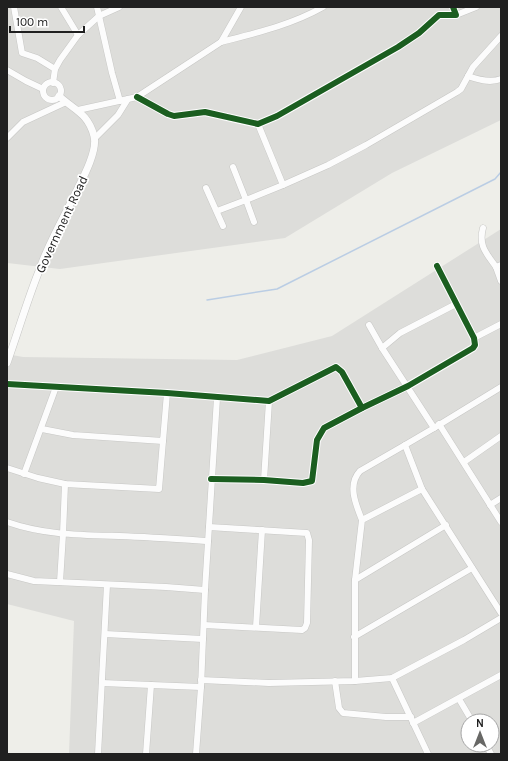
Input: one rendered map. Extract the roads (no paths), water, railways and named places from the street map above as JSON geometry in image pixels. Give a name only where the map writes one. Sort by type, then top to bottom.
[{"type":"street","points":[[14,7],[22,53],[37,58],[55,69]]},
{"type":"street","points":[[61,7],[78,35]]},
{"type":"street","points":[[97,7],[120,101]]},
{"type":"street","points":[[53,83],[55,69],[78,35],[99,16],[119,7]]},
{"type":"street","points":[[221,42],[241,7]]},
{"type":"street","points":[[78,110],[137,97],[221,42],[280,26],[324,7]]},
{"type":"street","points":[[453,7],[456,15]]},
{"type":"street","points":[[137,97],[174,116],[206,112],[258,124],[277,116],[398,48],[440,16],[456,15],[476,7]]},
{"type":"street","points":[[217,211],[313,172],[366,145],[461,89],[473,67],[501,36]]},
{"type":"street","points":[[7,70],[43,89]]},
{"type":"street","points":[[468,76],[486,81],[501,79]]},
{"type":"street","points":[[53,83],[57,84],[61,92],[54,100],[48,100],[44,95],[43,89],[47,84],[53,83]]},
{"type":"street","points":[[59,96],[78,110],[89,123],[95,138],[118,115],[128,99]]},
{"type":"street","points":[[7,138],[23,122],[66,102]]},
{"type":"street","points":[[258,124],[283,185]]},
{"type":"street","name":"Government Road","points":[[7,363],[48,247],[85,173],[92,155],[95,138]]},
{"type":"street","points":[[233,167],[254,222]]},
{"type":"street","points":[[206,188],[223,226]]},
{"type":"street","points":[[483,228],[481,238],[482,246],[498,266],[501,281]]},
{"type":"street","points":[[211,479],[264,480],[303,483],[312,481],[317,440],[321,432],[328,425],[408,386],[473,348],[475,345],[474,338],[437,266]]},
{"type":"street","points":[[382,348],[400,333],[456,304]]},
{"type":"street","points":[[474,338],[501,324]]},
{"type":"street","points":[[369,325],[382,348],[408,386],[464,462],[501,522]]},
{"type":"street","points":[[7,384],[167,393],[268,401],[336,367],[342,372],[362,408]]},
{"type":"street","points":[[355,681],[355,580],[362,520],[354,495],[353,484],[356,475],[501,386]]},
{"type":"street","points":[[24,474],[42,429],[56,387]]},
{"type":"street","points":[[7,468],[49,482],[159,489],[167,393]]},
{"type":"street","points":[[196,754],[211,479],[217,398]]},
{"type":"street","points":[[264,480],[268,401]]},
{"type":"street","points":[[42,429],[73,435],[163,441]]},
{"type":"street","points":[[464,462],[501,436]]},
{"type":"street","points":[[405,445],[422,489],[501,613]]},
{"type":"street","points":[[60,582],[64,484]]},
{"type":"street","points":[[362,520],[422,489]]},
{"type":"street","points":[[490,505],[501,498]]},
{"type":"street","points":[[7,522],[37,530],[63,534],[208,541]]},
{"type":"street","points":[[355,580],[446,526]]},
{"type":"street","points":[[204,625],[302,630],[305,628],[307,623],[309,536],[307,533],[209,527]]},
{"type":"street","points":[[256,627],[262,530]]},
{"type":"street","points":[[354,636],[472,568]]},
{"type":"street","points":[[7,574],[34,581],[205,590]]},
{"type":"street","points":[[98,754],[107,585]]},
{"type":"street","points":[[102,683],[151,685],[269,683],[355,681],[392,678],[464,640],[501,618]]},
{"type":"street","points":[[105,634],[203,639]]},
{"type":"street","points":[[335,681],[339,708],[343,714],[412,720],[459,699],[501,675]]},
{"type":"street","points":[[392,678],[428,754]]},
{"type":"street","points":[[146,754],[151,685]]},
{"type":"street","points":[[459,699],[467,713]]},
{"type":"waterway","points":[[207,300],[277,289],[495,179],[501,172]]}]
